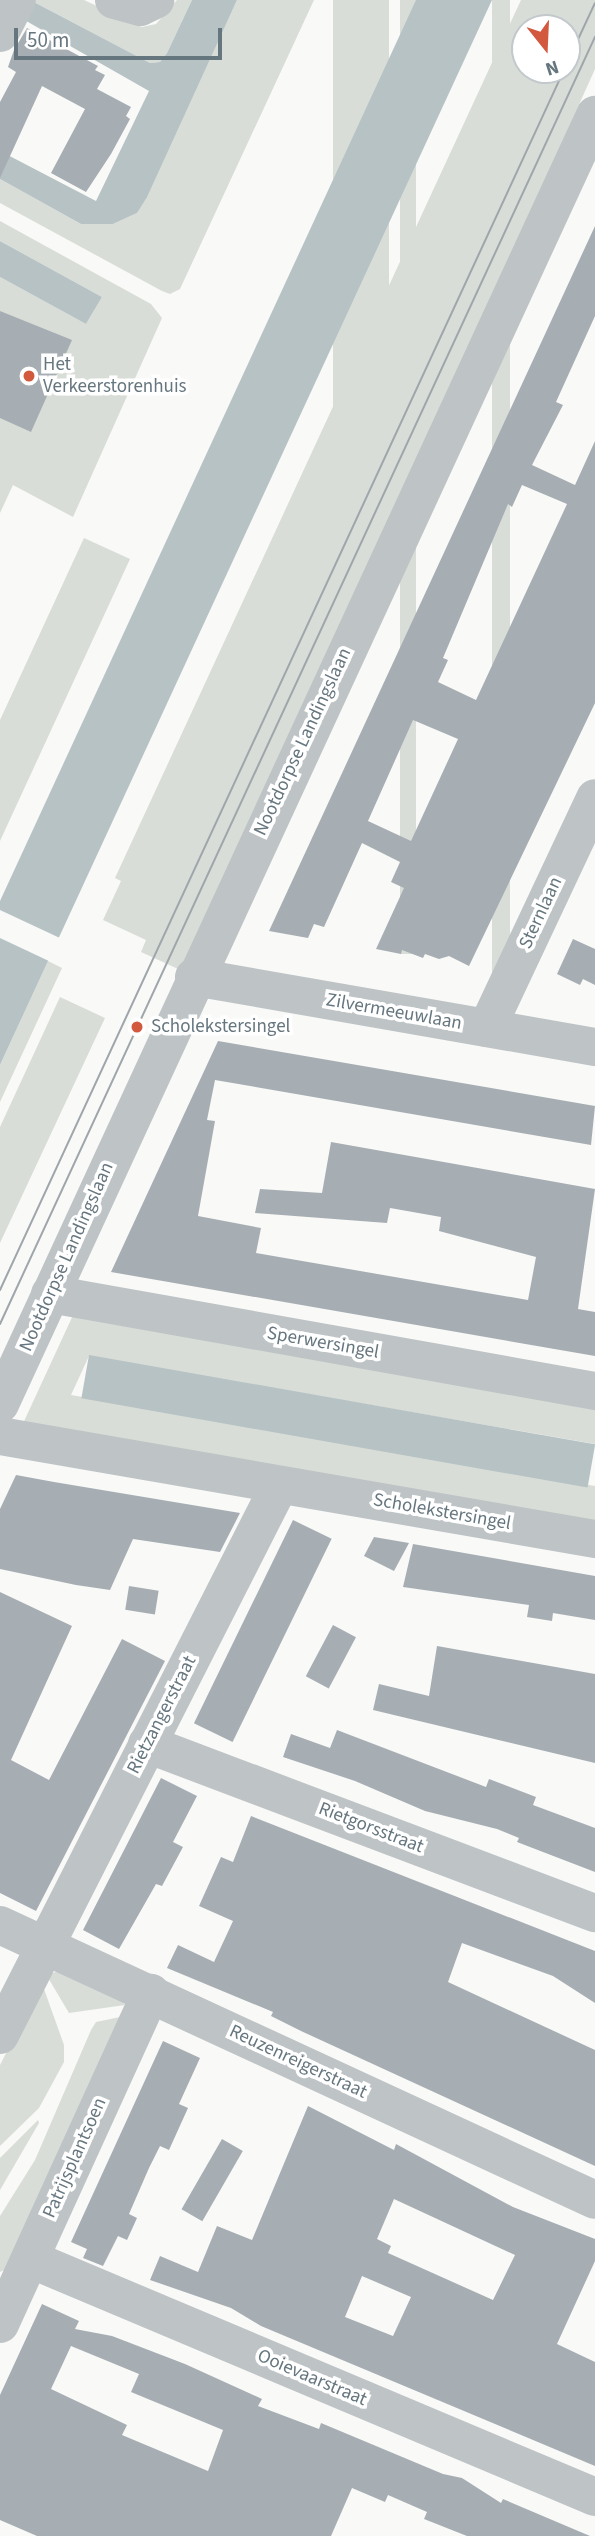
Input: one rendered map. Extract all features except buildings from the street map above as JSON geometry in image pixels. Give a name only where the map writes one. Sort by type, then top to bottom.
[{"type":"street","points":[[114,0],[140,7],[155,0]]},
{"type":"street","name":"Nootdorpse Landingslaan","points":[[5,1380],[50,1294],[194,977],[590,138]]},
{"type":"street","name":"Sternlaan","points":[[487,1028],[595,798]]},
{"type":"street","name":"Zilvermeeuwlaan","points":[[194,977],[595,1047]]},
{"type":"street","name":"Sperwersingel","points":[[50,1294],[595,1391]]},
{"type":"street","name":"Scholekstersingel","points":[[0,1436],[595,1539]]},
{"type":"street","name":"Rietzangerstraat","points":[[47,1945],[146,1744],[279,1486]]},
{"type":"street","name":"Rietgorsstraat","points":[[146,1744],[595,1913]]},
{"type":"street","name":"Reuzenreigerstraat","points":[[0,1924],[595,2200]]},
{"type":"street","points":[[0,2035],[47,1945]]},
{"type":"street","name":"Patrijsplantsoen","points":[[0,2324],[150,1993]]},
{"type":"street","name":"Ooievaarstraat","points":[[30,2259],[595,2497]]},
{"type":"shaded area","points":[[30,0],[84,0],[142,27],[156,24],[177,0],[192,0],[167,53],[160,62],[150,63]]},
{"type":"shaded area","points":[[30,0],[150,63],[160,62],[167,53],[192,0],[237,0],[147,197],[137,213],[113,224],[81,224],[0,179],[0,151],[96,201],[149,91],[0,6]]},
{"type":"shaded area","points":[[237,0],[314,0],[180,289],[170,294],[162,291],[0,203],[0,179],[81,224],[113,224],[137,213]]},
{"type":"shaded area","points":[[333,0],[389,0],[389,586],[333,586]]},
{"type":"shaded area","points":[[400,0],[416,0],[416,954],[400,954]]},
{"type":"shaded area","points":[[416,0],[492,0],[0,1065],[0,901]]},
{"type":"shaded area","points":[[492,0],[510,0],[510,1032],[492,1032]]},
{"type":"shaded area","points":[[521,0],[595,0],[595,69],[189,974],[141,952],[146,940],[103,920],[121,881],[115,878],[511,22],[511,84],[581,84],[581,14],[515,14]]},
{"type":"shaded area","points":[[0,221],[151,304],[162,318],[73,517],[13,485],[0,513],[0,277],[86,324],[102,297],[0,241]]},
{"type":"shaded area","points":[[0,241],[102,297],[86,324],[0,277]]},
{"type":"shaded area","points":[[84,538],[130,559],[0,841],[0,720]]},
{"type":"shaded area","points":[[48,961],[62,968],[0,1102],[0,1065]]},
{"type":"shaded area","points":[[60,997],[105,1018],[0,1243],[0,1127]]},
{"type":"shaded area","points":[[74,1313],[595,1403],[595,1444],[89,1356],[71,1395],[595,1486],[595,1530],[20,1430]]},
{"type":"shaded area","points":[[89,1355],[595,1444],[588,1488],[81,1398]]},
{"type":"shaded area","points":[[57,1971],[120,1997],[125,2005],[69,2013],[47,1976]]},
{"type":"shaded area","points":[[39,1989],[44,1989],[64,2045],[64,2062],[39,2108],[0,2146],[0,2065]]},
{"type":"shaded area","points":[[120,2017],[11,2267],[0,2272],[0,2216],[35,2160],[91,2030],[96,2022]]},
{"type":"shaded area","points":[[38,2120],[39,2123],[0,2190],[0,2158]]},
{"type":"pier","points":[[0,910],[62,939],[51,962],[0,938]]},
{"type":"tram line","points":[[581,33],[595,3]]},
{"type":"tram line","points":[[0,1324],[595,37]]},
{"type":"tram line","points":[[0,1290],[558,84]]},
{"type":"place","name":"Het Verkeerstorenhuis","points":[[29,376]]},
{"type":"place","name":"Scholekstersingel","points":[[137,1027]]}]
